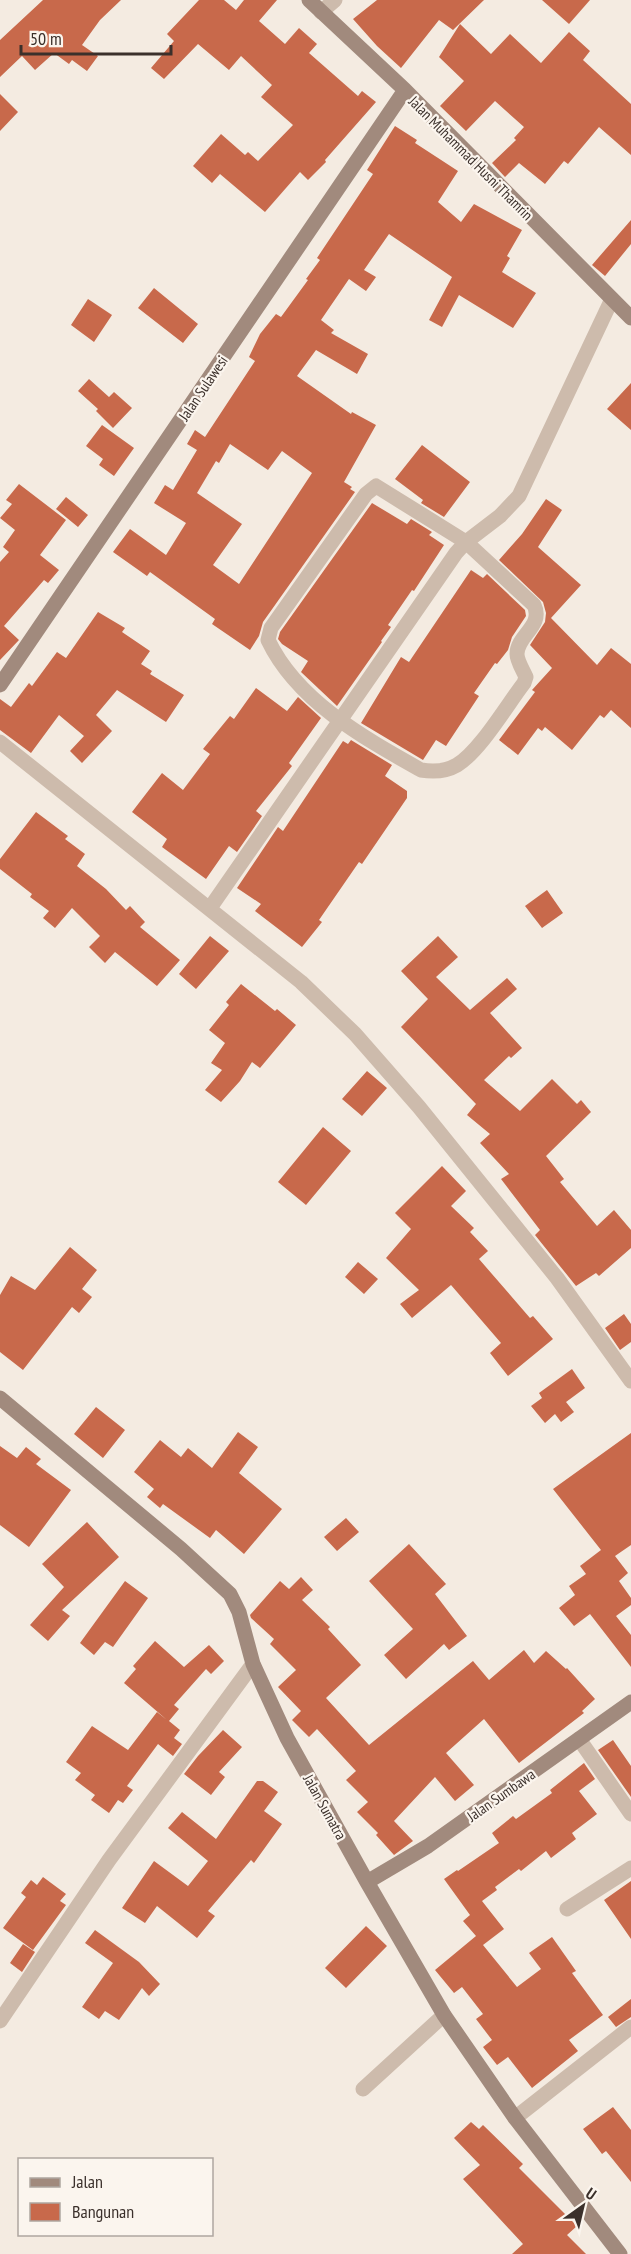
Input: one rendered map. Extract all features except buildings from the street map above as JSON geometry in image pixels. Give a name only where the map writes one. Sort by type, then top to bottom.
[{"type":"street","name":"Jalan Muhammad Husni Thamrin","points":[[309,0],[405,90],[631,318]]},
{"type":"street","points":[[321,12],[335,0]]},
{"type":"street","name":"Jalan Sulawesi","points":[[0,685],[405,90]]},
{"type":"street","points":[[210,908],[466,542],[500,516],[519,496],[612,299]]},
{"type":"street","points":[[376,486],[466,542],[537,610],[535,621],[517,653],[526,677],[524,683],[466,758],[447,770],[434,772],[421,770],[340,720],[289,674],[268,640],[271,628],[366,494],[376,486]]},
{"type":"street","points":[[0,742],[301,982],[355,1034],[419,1107],[556,1278],[631,1381]]},
{"type":"street","name":"Jalan Sumatra","points":[[0,1398],[182,1549],[230,1594],[239,1611],[253,1664],[287,1738],[444,2015],[515,2118],[620,2254]]},
{"type":"street","points":[[0,2021],[109,1860],[253,1664]]},
{"type":"street","name":"Jalan Sumbawa","points":[[367,1882],[428,1846],[631,1702]]},
{"type":"street","points":[[579,1739],[631,1814]]},
{"type":"street","points":[[567,1908],[631,1868]]},
{"type":"street","points":[[363,2089],[444,2015]]},
{"type":"street","points":[[515,2118],[631,2027]]}]
